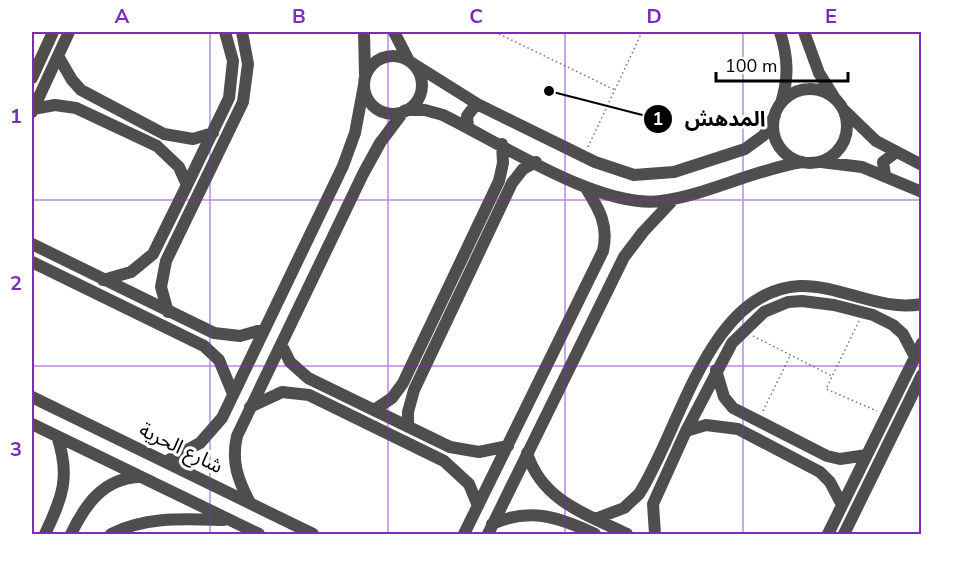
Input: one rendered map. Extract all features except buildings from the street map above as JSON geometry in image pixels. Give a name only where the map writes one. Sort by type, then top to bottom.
[{"type":"street","points":[[32,78],[53,32]]},
{"type":"street","points":[[32,110],[69,32]]},
{"type":"street","points":[[103,280],[130,272],[153,254],[213,134],[229,98],[232,80],[233,61],[225,32]]},
{"type":"street","points":[[168,312],[161,287],[166,261],[243,102],[248,64],[242,32]]},
{"type":"street","points":[[165,462],[200,443],[222,418],[343,166],[356,133],[364,80],[364,32]]},
{"type":"street","points":[[250,503],[237,475],[234,462],[240,429],[363,174],[380,143],[419,97],[421,88],[418,70],[394,32]]},
{"type":"street","points":[[780,32],[788,63],[785,89],[778,109],[764,135],[755,143],[729,155],[674,172],[647,176],[621,172],[584,156],[479,105],[401,57],[384,57],[376,61],[364,80],[370,103],[386,113],[434,112],[586,188],[630,201],[676,198],[738,177],[826,159],[843,142],[846,118],[819,73],[804,32]]},
{"type":"street","points":[[58,56],[72,80],[93,98],[164,134],[194,139],[213,134]]},
{"type":"street","points":[[921,165],[895,153],[867,134],[838,102],[824,91],[800,90],[778,109],[774,133],[782,149],[808,162],[850,164],[885,175],[921,192]]},
{"type":"street","points":[[87,112],[88,102],[93,98]]},
{"type":"street","points":[[468,127],[470,111],[479,105]]},
{"type":"street","points":[[32,110],[66,106],[87,112],[157,146],[179,167],[187,185]]},
{"type":"street","points":[[157,146],[164,141],[164,134]]},
{"type":"street","points":[[374,410],[392,398],[408,372],[499,181],[503,163],[502,144]]},
{"type":"street","points":[[885,175],[883,162],[895,153]]},
{"type":"street","points":[[729,155],[739,167],[738,177]]},
{"type":"street","points":[[408,427],[408,412],[414,390],[512,183],[523,170],[536,162]]},
{"type":"street","points":[[343,166],[355,166],[363,174]]},
{"type":"street","points":[[464,534],[603,251],[606,229],[603,218],[586,188]]},
{"type":"street","points":[[490,530],[624,257],[643,232],[676,198]]},
{"type":"street","points":[[32,244],[200,328],[227,336],[253,333],[265,328]]},
{"type":"street","points":[[603,251],[617,251],[624,257]]},
{"type":"street","points":[[153,254],[158,260],[166,261]]},
{"type":"street","points":[[32,262],[194,340],[219,360],[233,394]]},
{"type":"street","points":[[595,519],[624,508],[644,486],[712,348],[744,310],[770,293],[800,286],[834,289],[889,305],[921,304]]},
{"type":"street","points":[[655,534],[652,517],[657,492],[716,370],[742,331],[753,320],[776,306],[802,301],[834,304],[883,318],[903,334],[915,357]]},
{"type":"street","points":[[276,305],[296,314]]},
{"type":"street","points":[[883,318],[889,305]]},
{"type":"street","points":[[744,310],[753,320]]},
{"type":"street","points":[[194,340],[199,335],[200,328]]},
{"type":"street","points":[[828,534],[921,343]]},
{"type":"street","points":[[281,344],[290,362],[308,378],[450,447],[479,452],[508,446]]},
{"type":"street","points":[[716,370],[724,397],[745,416],[815,451],[840,459],[867,455]]},
{"type":"street","points":[[844,534],[921,375]]},
{"type":"street","points":[[301,392],[303,382],[308,378]]},
{"type":"street","points":[[250,407],[282,392],[301,392],[444,460],[469,484],[478,506]]},
{"type":"street","name":"شارع الحرية","points":[[32,397],[313,534]]},
{"type":"street","points":[[738,429],[738,423],[745,416]]},
{"type":"street","points":[[222,418],[227,430],[240,429]]},
{"type":"street","points":[[32,424],[260,534]]},
{"type":"street","points":[[686,431],[706,425],[738,429],[809,465],[830,482],[842,505]]},
{"type":"street","points":[[877,435],[889,441]]},
{"type":"street","points":[[45,534],[56,510],[65,480],[64,464],[57,436]]},
{"type":"street","points":[[444,460],[449,455],[450,447]]},
{"type":"street","points":[[809,465],[816,458],[815,451]]},
{"type":"street","points":[[527,453],[542,484],[568,506],[627,534]]},
{"type":"street","points":[[71,534],[88,503],[103,489],[127,477],[140,477]]},
{"type":"street","points":[[644,486],[651,492],[657,492]]},
{"type":"street","points":[[562,519],[562,511],[568,506]]},
{"type":"street","points":[[56,510],[67,511],[77,521]]},
{"type":"street","points":[[471,522],[478,530],[490,530],[527,514],[562,519],[595,534]]},
{"type":"street","points":[[111,534],[130,526],[158,520],[230,520]]},
{"type":"path","points":[[495,32],[615,90]]},
{"type":"path","points":[[584,156],[642,32]]},
{"type":"path","points":[[863,312],[826,389],[886,416]]},
{"type":"path","points":[[742,331],[832,376]]},
{"type":"path","points":[[758,422],[791,355]]},
{"type":"place","name":"المدهش","points":[[549,91]]}]
